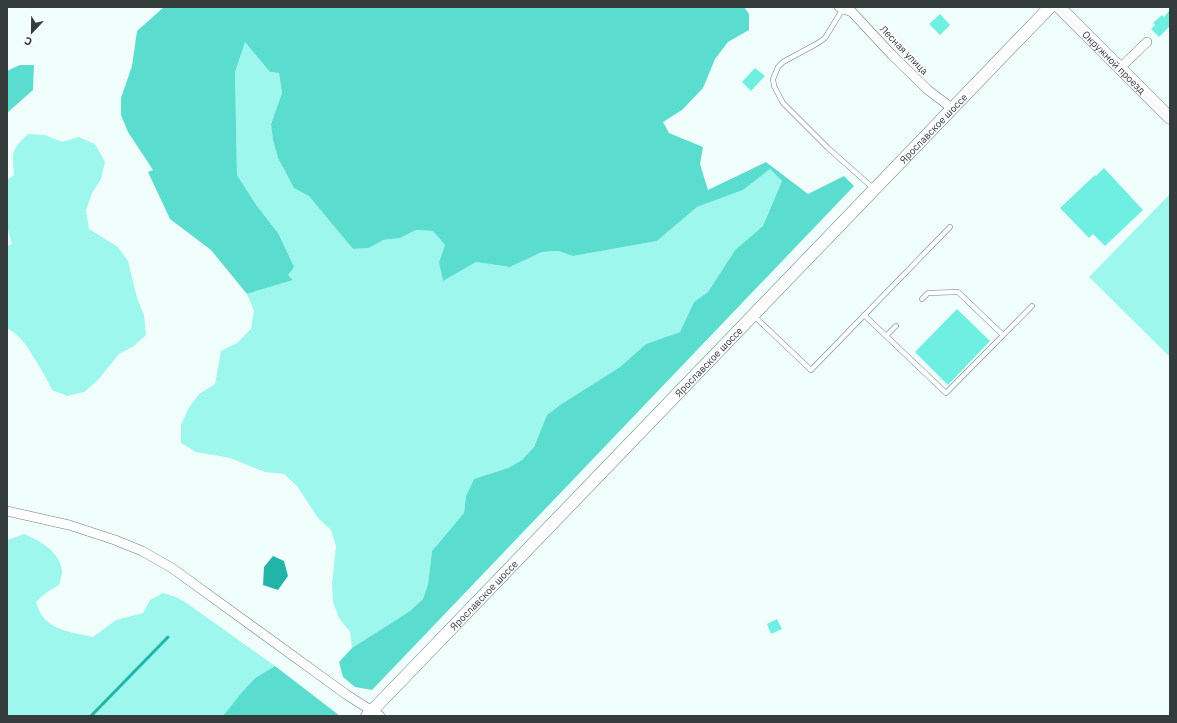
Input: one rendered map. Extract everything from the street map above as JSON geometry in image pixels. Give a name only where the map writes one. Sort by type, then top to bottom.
[{"type":"main road","name":"Ярославское шоссе","points":[[373,714],[753,315],[1050,7]]},
{"type":"main road","name":"Окружной проезд","points":[[1059,7],[1169,115]]},
{"type":"street","name":"Лесная улица","points":[[843,8],[852,12],[861,20],[892,55],[928,90],[953,109]]},
{"type":"street","points":[[1120,68],[1147,42]]},
{"type":"street","points":[[7,510],[69,524],[142,551],[172,568],[373,714]]},
{"type":"lane","points":[[843,8],[842,12],[825,38],[783,62],[775,72],[773,79],[774,86],[783,103],[828,148],[875,189]]},
{"type":"lane","points":[[753,315],[811,370],[950,227]]},
{"type":"lane","points":[[922,299],[928,293],[958,292],[1003,336]]},
{"type":"lane","points":[[864,316],[946,393],[1032,306]]},
{"type":"lane","points":[[886,336],[896,326]]},
{"type":"shaded area","points":[[164,7],[744,7],[749,14],[749,30],[728,42],[715,59],[703,88],[682,110],[663,122],[669,133],[703,147],[700,164],[708,190],[766,162],[808,194],[844,176],[854,186],[372,690],[355,687],[343,677],[339,662],[352,648],[410,611],[423,599],[428,584],[432,551],[464,513],[466,496],[474,479],[508,468],[522,460],[534,447],[547,415],[560,405],[620,367],[646,344],[680,332],[694,302],[708,292],[735,250],[763,226],[782,181],[770,169],[743,190],[697,207],[657,241],[573,256],[558,251],[542,252],[510,267],[476,262],[443,281],[439,262],[445,245],[433,231],[416,230],[400,238],[383,240],[369,248],[353,249],[309,196],[294,188],[278,158],[273,140],[271,124],[282,93],[279,73],[270,72],[245,42],[235,72],[237,175],[257,206],[278,233],[294,267],[288,275],[293,280],[247,294],[211,250],[170,219],[148,172],[153,170],[128,132],[121,115],[121,98],[132,66],[137,31]]},
{"type":"shaded area","points":[[245,41],[270,72],[279,73],[282,93],[271,124],[273,140],[278,158],[294,188],[309,195],[353,249],[369,248],[383,240],[400,238],[416,230],[433,231],[445,245],[439,262],[443,280],[476,262],[510,267],[542,252],[558,251],[573,256],[657,241],[697,207],[743,190],[770,169],[782,181],[763,226],[735,250],[708,292],[694,302],[680,332],[646,344],[620,367],[560,405],[547,415],[534,447],[522,460],[508,468],[474,479],[466,496],[464,513],[432,551],[428,584],[423,599],[410,611],[352,648],[350,632],[339,618],[333,602],[332,584],[336,546],[331,530],[318,518],[297,486],[284,474],[265,472],[230,458],[196,452],[181,443],[181,425],[188,409],[199,394],[215,384],[221,351],[237,343],[251,329],[254,311],[247,294],[293,280],[288,275],[278,233],[257,206],[237,175],[235,72]]},
{"type":"shaded area","points":[[20,65],[34,65],[33,90],[7,113],[7,71]]},
{"type":"shaded area","points":[[28,134],[45,135],[62,142],[78,137],[95,144],[105,162],[101,179],[92,193],[86,210],[89,229],[118,247],[128,261],[137,298],[144,315],[146,335],[134,346],[119,354],[97,381],[84,392],[67,396],[52,390],[27,346],[7,328],[7,246],[12,244],[7,227],[7,180],[14,175],[14,152],[18,144]]},
{"type":"shaded area","points":[[1170,194],[1170,357],[1089,277]]},
{"type":"shaded area","points":[[24,534],[48,547],[60,563],[62,575],[59,585],[47,592],[36,602],[40,613],[45,620],[57,628],[93,637],[116,620],[143,613],[150,600],[163,593],[176,597],[188,604],[275,666],[255,678],[223,716],[7,716],[7,540]]},
{"type":"shaded area","points":[[273,556],[284,561],[288,576],[278,590],[263,585],[264,567]]},
{"type":"shaded area","points":[[275,666],[340,716],[223,716],[255,678]]},
{"type":"building","points":[[1170,10],[1170,26],[1159,37],[1151,29],[1155,25],[1153,23],[1162,15],[1164,17]]},
{"type":"building","points":[[940,14],[950,25],[940,35],[929,24]]},
{"type":"building","points":[[755,68],[765,76],[751,91],[742,82]]},
{"type":"building","points":[[1104,168],[1143,210],[1105,246],[1093,234],[1089,238],[1060,208]]},
{"type":"building","points":[[957,309],[990,341],[948,385],[915,352]]},
{"type":"building","points":[[777,619],[782,629],[771,634],[767,624]]},
{"type":"waterway","points":[[91,716],[168,637]]}]
